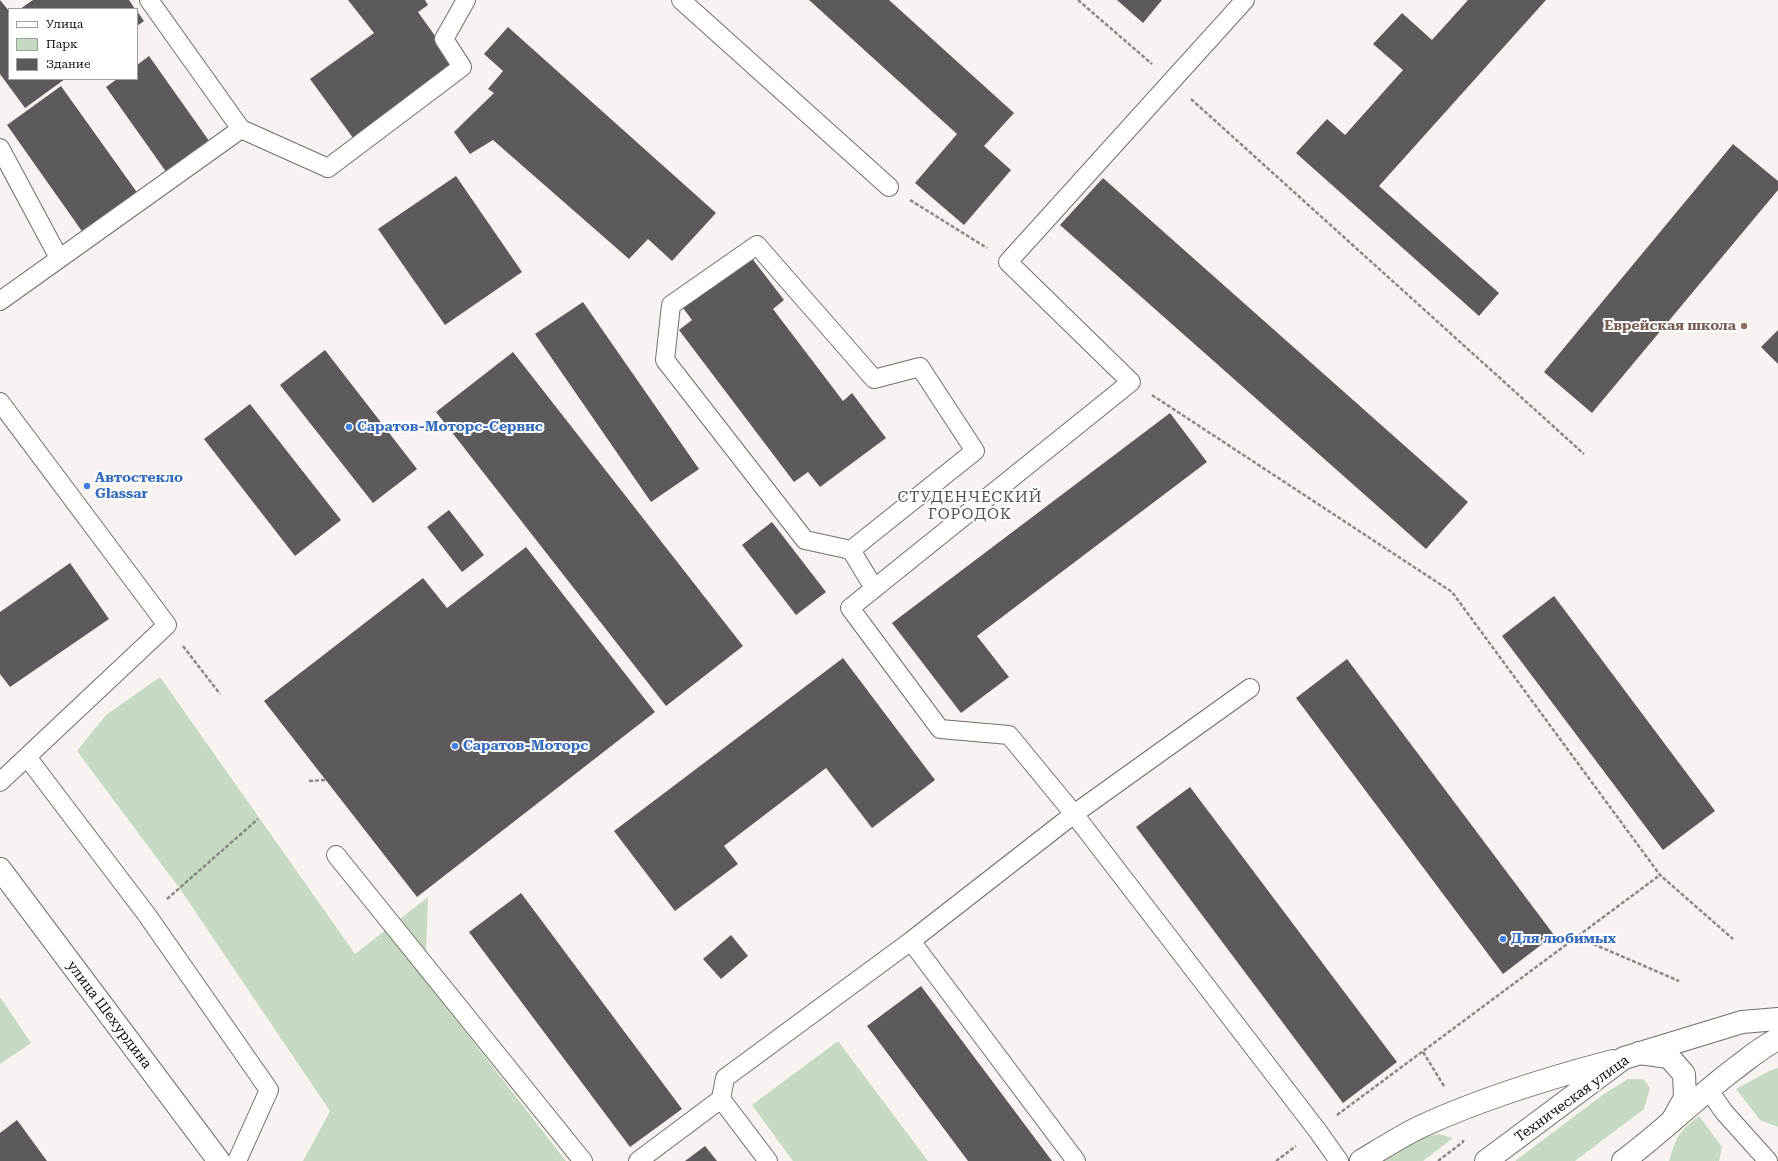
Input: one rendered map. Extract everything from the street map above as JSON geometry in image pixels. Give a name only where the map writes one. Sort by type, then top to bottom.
[{"type":"main road","name":"улица Шехурдина","points":[[0,869],[219,1161]]},
{"type":"main road","name":"Техническая улица","points":[[1486,1161],[1631,1056],[1742,1022],[1778,1019]]},
{"type":"main road","points":[[1622,1161],[1642,1153],[1672,1121],[1708,1089],[1765,1045],[1778,1039]]},
{"type":"main road","points":[[1361,1161],[1421,1127],[1459,1111],[1550,1078],[1631,1056],[1669,1057],[1684,1074],[1685,1098],[1672,1121]]},
{"type":"lane","points":[[149,0],[241,129],[328,168],[462,67],[444,39],[466,0]]},
{"type":"lane","points":[[681,0],[889,186]]},
{"type":"lane","points":[[1243,1],[1008,262],[1131,382],[850,608],[940,729],[1009,735],[1074,814],[1317,1130],[1339,1161]]},
{"type":"lane","points":[[0,301],[241,129]]},
{"type":"lane","points":[[0,148],[59,258]]},
{"type":"lane","points":[[851,550],[974,451],[920,367],[874,379],[757,245],[671,305],[665,360],[805,540],[851,550],[874,588]]},
{"type":"lane","points":[[0,402],[167,625],[0,782]]},
{"type":"lane","points":[[638,1161],[721,1099],[725,1078],[911,941],[1074,814],[1250,688]]},
{"type":"lane","points":[[27,757],[147,915],[269,1090],[237,1161]]},
{"type":"lane","points":[[336,855],[583,1161]]},
{"type":"lane","points":[[911,941],[1076,1161]]},
{"type":"lane","points":[[1708,1089],[1724,1112],[1768,1161]]},
{"type":"lane","points":[[721,1099],[768,1161]]},
{"type":"lane","points":[[1773,1161],[1778,1158]]},
{"type":"path","points":[[1078,0],[1172,81],[1584,454]]},
{"type":"path","points":[[889,186],[1008,262]]},
{"type":"path","points":[[1131,382],[1452,592],[1660,875],[1733,939]]},
{"type":"path","points":[[167,625],[220,694]]},
{"type":"path","points":[[310,781],[325,780]]},
{"type":"path","points":[[180,889],[258,819]]},
{"type":"path","points":[[1317,1130],[1660,875]]},
{"type":"path","points":[[1576,937],[1679,980]]},
{"type":"green space","points":[[160,677],[355,954],[428,897],[425,980],[566,1161],[303,1161],[330,1111],[180,889],[77,751],[106,715]]},
{"type":"green space","points":[[0,997],[31,1043],[0,1064]]},
{"type":"green space","points":[[838,1041],[928,1161],[793,1161],[752,1105]]},
{"type":"green space","points":[[1778,1068],[1778,1127],[1760,1120],[1736,1089],[1769,1071]]},
{"type":"green space","points":[[1628,1079],[1643,1079],[1650,1088],[1644,1109],[1575,1161],[1515,1161],[1604,1094]]},
{"type":"green space","points":[[1699,1116],[1722,1147],[1719,1161],[1669,1161],[1679,1135]]},
{"type":"green space","points":[[1439,1134],[1453,1138],[1423,1161],[1379,1161],[1419,1138]]},
{"type":"building","points":[[0,0],[8,10],[8,80],[64,80],[25,108],[0,74]]},
{"type":"building","points":[[33,0],[129,0],[134,8],[21,8]]},
{"type":"building","points":[[348,0],[425,0],[428,5],[418,12],[458,68],[356,142],[310,79],[374,33]]},
{"type":"building","points":[[809,0],[889,0],[1014,113],[984,146],[1011,170],[964,225],[915,183],[957,134]]},
{"type":"building","points":[[1117,0],[1162,0],[1143,23]]},
{"type":"building","points":[[1468,0],[1546,0],[1379,186],[1499,293],[1479,316],[1296,153],[1327,119],[1345,135],[1403,70],[1373,44],[1402,13],[1432,40]]},
{"type":"building","points":[[138,12],[144,21],[138,25]]},
{"type":"building","points":[[508,27],[716,213],[672,261],[648,239],[629,259],[493,140],[470,154],[454,132],[494,93],[488,89],[503,71],[484,54]]},
{"type":"building","points":[[149,56],[212,145],[169,176],[106,87],[116,80],[138,80],[138,64]]},
{"type":"building","points":[[61,86],[141,198],[86,237],[7,125]]},
{"type":"building","points":[[1733,144],[1778,181],[1778,190],[1592,413],[1544,372]]},
{"type":"building","points":[[456,176],[522,272],[445,325],[378,229]]},
{"type":"building","points":[[1103,178],[1468,502],[1426,549],[1060,225]]},
{"type":"building","points":[[751,257],[784,300],[773,309],[843,401],[852,393],[886,438],[820,487],[808,472],[794,482],[679,330],[692,320],[683,308]]},
{"type":"building","points":[[583,302],[699,469],[651,502],[535,334]]},
{"type":"building","points":[[1778,330],[1778,364],[1761,347]]},
{"type":"building","name":"Саратов-Моторс-Сервис","points":[[325,350],[417,469],[373,503],[280,385]]},
{"type":"building","points":[[513,352],[743,646],[666,706],[436,412]]},
{"type":"building","points":[[250,404],[341,520],[295,556],[204,439]]},
{"type":"building","points":[[1170,413],[1207,462],[977,636],[1009,677],[961,713],[892,623]]},
{"type":"building","points":[[449,510],[484,555],[462,572],[427,527]]},
{"type":"building","points":[[772,522],[826,592],[796,615],[742,545]]},
{"type":"building","name":"Саратов-Моторс","points":[[526,547],[655,712],[417,897],[264,701],[423,578],[447,608]]},
{"type":"building","points":[[70,563],[109,619],[10,687],[0,674],[0,612]]},
{"type":"building","points":[[1554,596],[1715,811],[1663,850],[1502,636]]},
{"type":"building","points":[[843,658],[935,780],[872,828],[826,768],[724,846],[738,864],[675,911],[614,831]]},
{"type":"building","points":[[1347,659],[1554,935],[1503,974],[1296,698]]},
{"type":"building","points":[[1190,787],[1397,1062],[1343,1103],[1136,827]]},
{"type":"building","points":[[521,893],[682,1109],[630,1147],[469,932]]},
{"type":"building","points":[[731,935],[748,956],[721,979],[703,959]]},
{"type":"building","points":[[921,986],[1052,1161],[968,1161],[867,1026]]},
{"type":"building","points":[[17,1120],[47,1161],[0,1161],[0,1133]]},
{"type":"building","points":[[705,1146],[717,1161],[685,1161]]},
{"type":"place","name":"Еврейская школа","points":[[1744,326]]},
{"type":"place","name":"Саратов-Моторс-Сервис","points":[[349,427]]},
{"type":"place","name":"Автостекло Glassar","points":[[87,486]]},
{"type":"place","name":"Саратов-Моторс","points":[[455,746]]},
{"type":"place","name":"Для любимых","points":[[1503,939]]},
{"type":"district","name":"СТУДЕНЧЕСКИЙ ГОРОДОК","points":[[970,506]]}]
